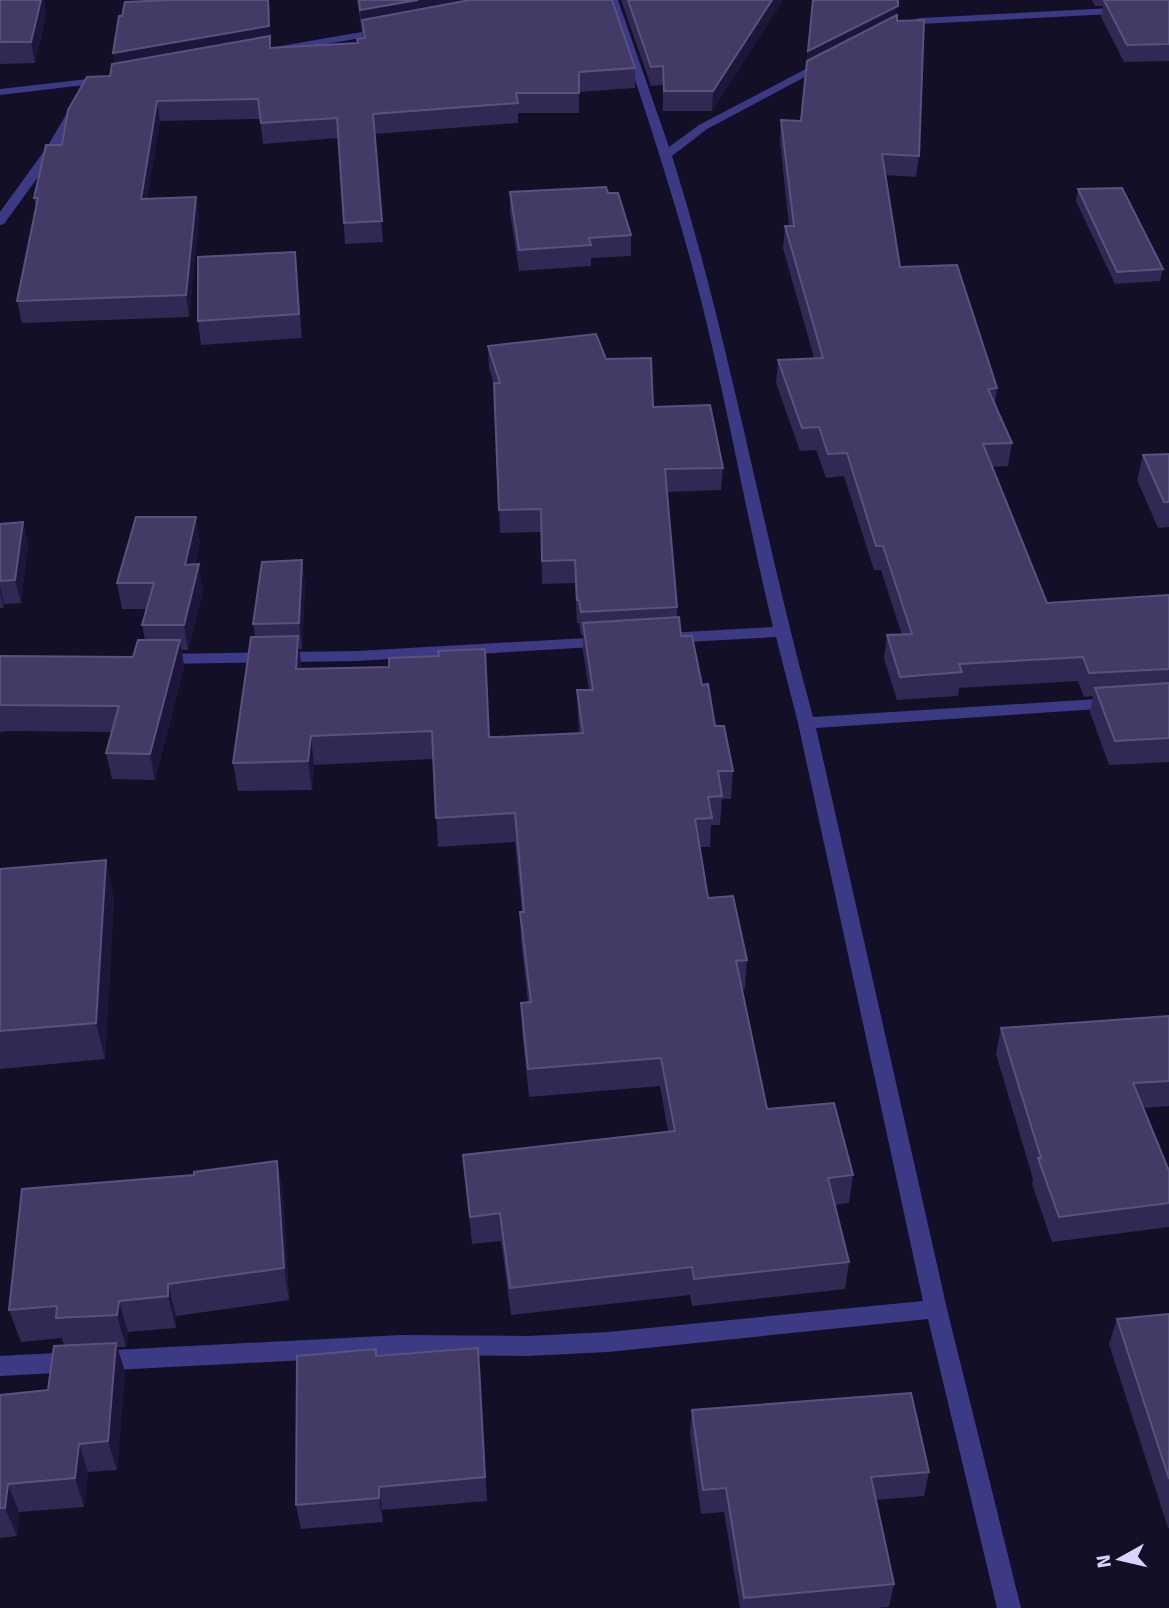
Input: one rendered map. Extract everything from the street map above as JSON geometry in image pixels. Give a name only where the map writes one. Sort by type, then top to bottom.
[{"type":"street","points":[[613,0],[667,154],[708,302],[780,632],[806,723],[936,1309],[1009,1608]]},
{"type":"street","points":[[889,30],[920,21],[1169,8]]},
{"type":"street","points":[[260,53],[395,29]]},
{"type":"street","points":[[667,154],[703,127],[832,59]]},
{"type":"street","points":[[0,92],[125,77]]},
{"type":"street","points":[[0,221],[53,148],[90,82]]},
{"type":"street","points":[[657,639],[780,632]]},
{"type":"street","points":[[148,659],[357,656],[616,641]]},
{"type":"street","points":[[806,723],[1127,702]]},
{"type":"street","points":[[0,1366],[401,1345],[528,1346],[608,1342],[936,1309]]},
{"type":"building","points":[[0,0],[41,0],[31,42],[0,42]]},
{"type":"building","points":[[268,0],[269,26],[113,53],[119,16],[122,16],[125,2]]},
{"type":"building","points":[[359,0],[418,0],[360,10]]},
{"type":"building","points":[[470,0],[612,0],[635,68],[579,72],[579,93],[516,93],[518,103],[373,114],[382,221],[344,223],[337,118],[261,123],[258,99],[157,101],[141,199],[196,197],[186,295],[17,301],[38,198],[34,198],[46,145],[62,145],[68,110],[87,77],[110,76],[112,64],[270,36],[270,48],[358,43],[357,39],[365,38],[362,20]]},
{"type":"building","points":[[628,0],[772,0],[713,91],[664,91],[663,66],[651,67]]},
{"type":"building","points":[[813,0],[898,0],[898,6],[808,51]]},
{"type":"building","points":[[1104,0],[1169,0],[1169,44],[1127,45]]},
{"type":"building","points":[[897,15],[897,21],[924,20],[919,156],[882,154],[900,267],[957,265],[997,388],[988,389],[1012,443],[983,444],[1047,603],[1169,595],[1169,669],[1089,673],[1083,657],[959,664],[962,672],[900,677],[887,635],[912,634],[883,546],[876,546],[847,453],[828,454],[819,427],[802,428],[778,360],[823,358],[785,226],[794,226],[781,120],[801,121],[807,61]]},
{"type":"building","points":[[606,187],[608,193],[618,193],[631,235],[589,238],[591,245],[519,250],[510,192]]},
{"type":"building","points":[[1122,188],[1163,269],[1117,272],[1078,189]]},
{"type":"building","points":[[295,252],[299,314],[198,321],[198,257]]},
{"type":"building","points":[[596,334],[606,359],[651,358],[653,407],[710,405],[723,468],[665,469],[677,607],[581,612],[577,600],[575,560],[542,561],[541,509],[499,510],[494,383],[500,383],[488,346]]},
{"type":"building","points":[[1169,454],[1169,502],[1164,502],[1143,455]]},
{"type":"building","points":[[136,517],[196,517],[185,565],[199,564],[184,625],[142,625],[154,583],[117,583]]},
{"type":"building","points":[[23,522],[15,580],[0,581],[0,524]]},
{"type":"building","points":[[302,560],[299,623],[253,624],[262,562]]},
{"type":"building","points":[[679,617],[681,636],[692,636],[702,685],[708,684],[715,726],[724,726],[733,771],[718,771],[722,796],[708,797],[712,818],[695,819],[708,898],[733,896],[747,960],[736,961],[767,1109],[834,1103],[853,1175],[828,1178],[849,1262],[694,1279],[692,1267],[510,1288],[500,1213],[470,1217],[463,1155],[675,1131],[661,1058],[528,1069],[521,1003],[531,1002],[520,912],[524,912],[515,813],[436,818],[432,731],[311,736],[308,761],[233,763],[251,637],[298,636],[296,669],[389,667],[389,658],[439,656],[438,651],[485,649],[489,737],[583,733],[577,690],[593,690],[583,623]]},
{"type":"building","points":[[138,640],[180,640],[150,754],[106,753],[119,706],[0,705],[0,656],[133,657]]},
{"type":"building","points":[[1169,683],[1169,738],[1115,741],[1095,688]]},
{"type":"building","points":[[106,860],[96,1023],[0,1031],[0,869]]},
{"type":"building","points":[[1169,1016],[1169,1081],[1133,1083],[1169,1171],[1169,1203],[1059,1217],[1038,1158],[1041,1158],[1001,1028]]},
{"type":"building","points":[[277,1161],[284,1268],[168,1284],[168,1296],[119,1301],[117,1315],[56,1318],[57,1306],[9,1310],[22,1189],[194,1175],[194,1172]]},
{"type":"building","points":[[1169,1314],[1169,1479],[1117,1319]]},
{"type":"building","points":[[116,1343],[108,1441],[79,1444],[75,1478],[8,1484],[5,1508],[0,1508],[0,1395],[48,1390],[54,1346]]},
{"type":"building","points":[[478,1348],[485,1477],[379,1487],[379,1498],[296,1505],[297,1356],[376,1349],[376,1356]]},
{"type":"building","points":[[911,1393],[929,1472],[871,1477],[894,1584],[744,1598],[726,1488],[703,1490],[692,1410]]}]
